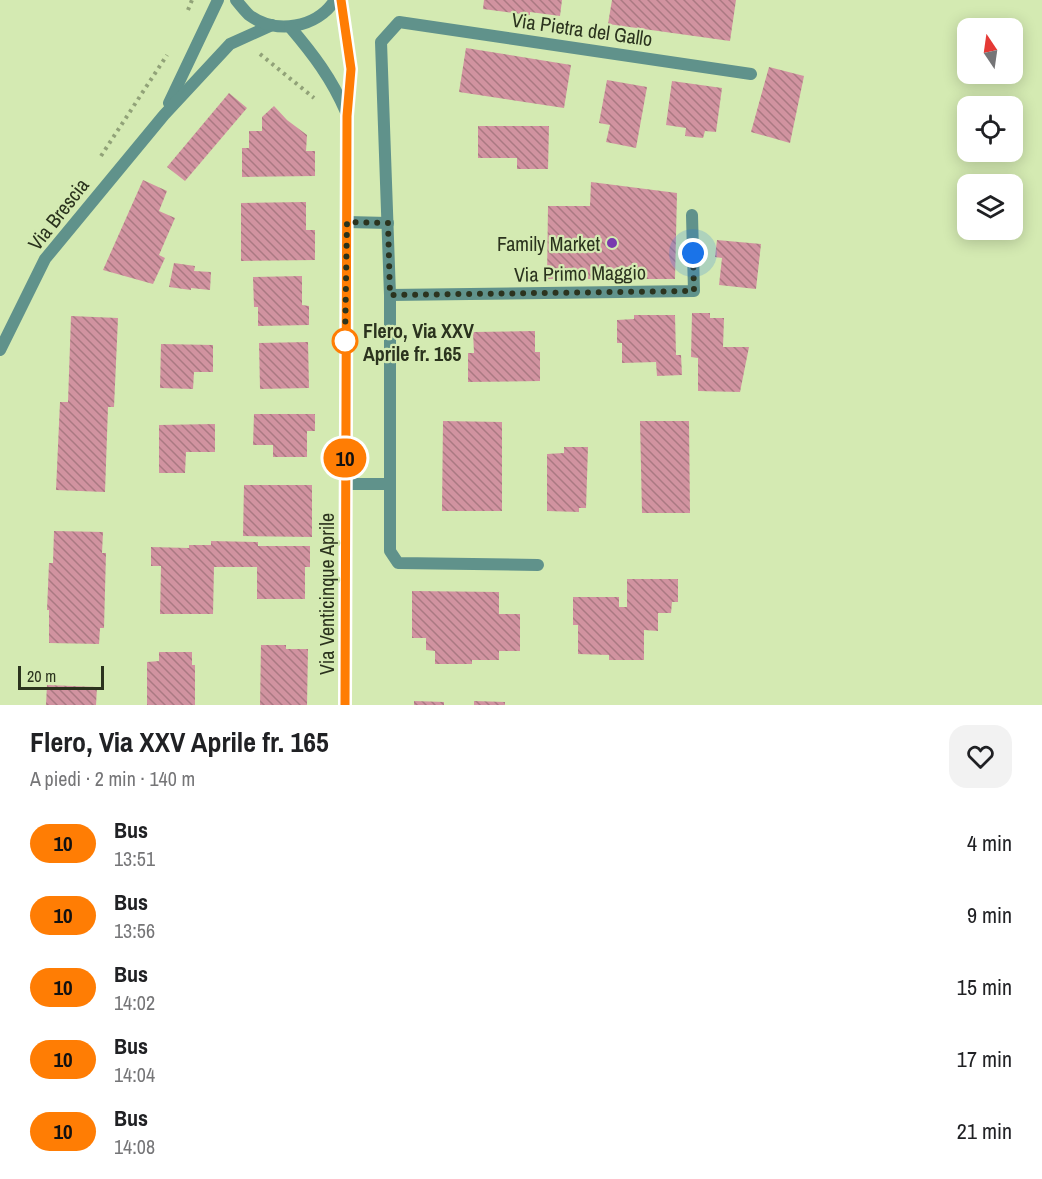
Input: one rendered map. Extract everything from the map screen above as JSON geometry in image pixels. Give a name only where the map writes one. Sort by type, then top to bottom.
[{"type":"street","name":"Via Brescia","points":[[164,115],[218,0]]},
{"type":"street","points":[[236,0],[249,15],[272,25],[290,27],[317,19],[335,0]]},
{"type":"street","name":"Via Venticinque Aprile","points":[[341,0],[351,69],[347,116],[345,705]]},
{"type":"street","name":"Via Pietra del Gallo","points":[[388,223],[381,42],[399,22],[751,74]]},
{"type":"street","name":"Via Brescia","points":[[0,350],[45,259],[164,115],[230,44],[272,25]]},
{"type":"street","name":"Via Venticinque Aprile","points":[[290,27],[320,63],[337,90],[347,116]]},
{"type":"street","name":"Via Primo Maggio","points":[[390,295],[694,291],[692,215]]},
{"type":"street","points":[[347,222],[388,223],[390,552],[398,563],[538,566]]},
{"type":"street","points":[[345,484],[389,484]]},
{"type":"path","points":[[188,10],[192,0]]},
{"type":"path","points":[[254,49],[317,100]]},
{"type":"path","points":[[95,164],[169,51]]},
{"type":"building","points":[[484,0],[562,0],[560,16],[483,9]]},
{"type":"building","points":[[612,0],[736,0],[730,41],[608,24]]},
{"type":"building","points":[[466,48],[571,65],[564,108],[459,92]]},
{"type":"building","points":[[769,67],[804,76],[790,143],[751,132]]},
{"type":"building","points":[[607,80],[647,87],[636,148],[606,142],[610,125],[599,123]]},
{"type":"building","points":[[672,81],[722,88],[716,132],[705,131],[703,138],[685,136],[686,128],[666,125]]},
{"type":"building","points":[[229,93],[247,108],[185,181],[167,167]]},
{"type":"building","points":[[274,106],[287,120],[307,135],[306,151],[315,151],[315,176],[242,177],[242,148],[249,148],[249,131],[262,131],[262,117]]},
{"type":"building","points":[[478,126],[549,126],[548,169],[517,169],[517,158],[478,158]]},
{"type":"building","points":[[143,180],[167,191],[159,211],[175,218],[159,255],[165,258],[153,284],[103,270]]},
{"type":"building","name":"Family Market","points":[[591,182],[677,193],[675,279],[547,279],[548,206],[590,206]]},
{"type":"building","points":[[306,202],[306,230],[315,230],[315,260],[241,261],[241,203]]},
{"type":"building","points":[[717,240],[761,244],[756,289],[719,285],[722,258],[715,257]]},
{"type":"building","points":[[174,263],[195,266],[194,271],[211,272],[210,290],[169,287]]},
{"type":"building","points":[[302,276],[302,305],[309,306],[309,325],[258,326],[258,307],[254,307],[253,277]]},
{"type":"building","points":[[692,313],[710,313],[710,318],[724,318],[723,347],[749,347],[740,392],[698,391],[698,358],[691,357]]},
{"type":"building","points":[[634,315],[675,315],[676,355],[681,355],[682,375],[657,376],[656,362],[622,363],[622,343],[617,343],[617,320],[634,319]]},
{"type":"building","points":[[71,316],[118,318],[114,407],[108,407],[105,492],[56,490],[60,402],[68,402]]},
{"type":"building","points":[[535,331],[535,352],[540,352],[540,381],[468,382],[468,353],[474,353],[473,332]]},
{"type":"building","points":[[308,342],[309,388],[260,389],[259,343]]},
{"type":"building","points":[[161,344],[213,345],[213,372],[194,372],[193,389],[160,388]]},
{"type":"building","points":[[254,414],[315,414],[315,431],[307,431],[307,457],[273,457],[273,445],[253,445]]},
{"type":"building","points":[[443,421],[502,422],[502,511],[442,511]]},
{"type":"building","points":[[640,421],[689,421],[690,513],[642,513]]},
{"type":"building","points":[[215,424],[215,452],[186,452],[185,473],[159,473],[159,425]]},
{"type":"building","points":[[564,447],[588,447],[586,508],[579,508],[579,512],[547,511],[547,454],[564,453]]},
{"type":"building","points":[[244,485],[312,485],[312,537],[243,536]]},
{"type":"building","points":[[54,531],[103,532],[102,553],[106,553],[104,628],[100,628],[99,644],[49,643],[49,610],[47,610],[49,563],[53,563]]},
{"type":"building","points":[[211,541],[258,542],[258,546],[310,546],[310,567],[305,567],[305,599],[257,599],[257,567],[214,567],[213,614],[160,614],[161,566],[151,566],[151,547],[189,548],[189,545],[211,545]]},
{"type":"building","points":[[627,579],[678,579],[678,602],[672,602],[671,613],[658,613],[658,631],[644,630],[644,660],[609,660],[609,655],[578,654],[578,625],[573,625],[573,597],[619,597],[619,607],[627,607]]},
{"type":"building","points":[[412,591],[499,592],[499,614],[520,614],[520,651],[499,651],[499,660],[472,660],[472,664],[435,664],[435,651],[426,650],[426,638],[412,638]]},
{"type":"building","points":[[261,645],[286,645],[286,649],[308,649],[307,705],[260,705]]},
{"type":"building","points":[[159,652],[192,652],[192,665],[195,665],[195,705],[147,705],[147,662],[159,661]]},
{"type":"building","points":[[47,685],[97,687],[96,705],[46,705]]},
{"type":"building","points":[[414,701],[444,702],[444,705],[414,705]]},
{"type":"building","points":[[474,701],[505,702],[505,705],[474,705]]},
{"type":"bus line","name":"10","points":[[341,0],[351,69],[347,116],[345,705]]},
{"type":"place","name":"Family Market","points":[[612,243]]},
{"type":"place","name":"Flero, Via XXV Aprile fr. 165","points":[[345,341]]},
{"type":"route","points":[[345,341],[347,222],[388,223],[390,295],[694,291],[693,253]]}]
